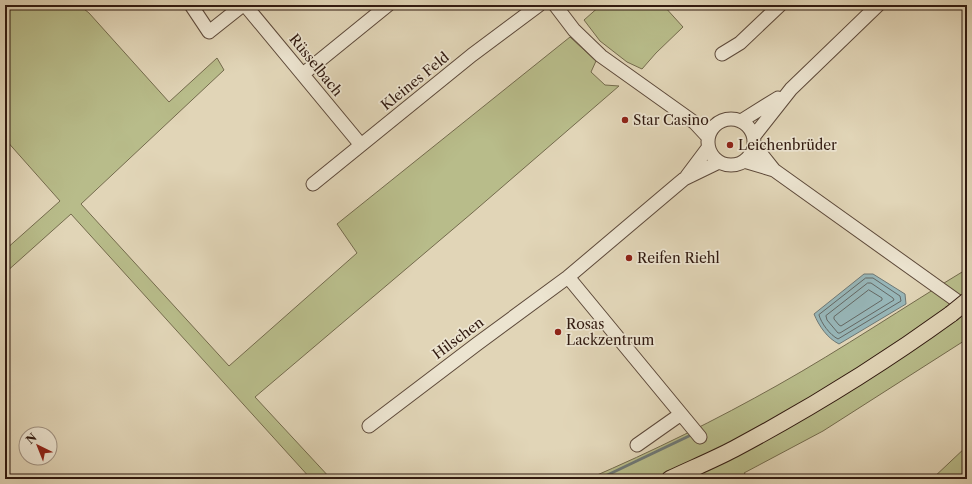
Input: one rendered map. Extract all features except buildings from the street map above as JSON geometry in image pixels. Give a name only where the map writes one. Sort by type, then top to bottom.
[{"type":"main road","points":[[670,479],[733,449],[809,407],[888,357],[967,302]]},
{"type":"street","points":[[191,5],[208,32],[244,5]]},
{"type":"street","name":"Rüsselbach","points":[[244,5],[361,145]]},
{"type":"street","points":[[303,74],[388,5]]},
{"type":"street","name":"Kleines Feld","points":[[313,184],[472,54],[539,5]]},
{"type":"street","points":[[554,5],[574,30],[601,56],[695,124],[708,142],[711,154],[719,162],[732,165],[744,161],[749,157],[754,141],[791,89]]},
{"type":"street","points":[[722,54],[740,43],[780,5]]},
{"type":"street","points":[[741,121],[791,89],[878,5]]},
{"type":"street","points":[[626,74],[703,118],[720,121]]},
{"type":"street","points":[[708,142],[715,125],[720,121],[727,119],[741,121],[751,130],[754,141],[774,170]]},
{"type":"street","name":"Hilschen","points":[[684,180],[708,142]]},
{"type":"street","points":[[744,161],[774,170],[967,308]]},
{"type":"street","name":"Hilschen","points":[[369,426],[568,277],[684,180],[719,162]]},
{"type":"street","points":[[568,277],[700,438]]},
{"type":"street","points":[[637,445],[681,414]]},
{"type":"green space","points":[[5,5],[79,5],[89,13],[169,102],[217,58],[224,70],[81,204],[229,366],[357,253],[337,224],[570,37],[596,61],[591,72],[605,85],[619,86],[255,397],[331,479],[311,479],[71,214],[5,273],[5,250],[60,201],[5,139]]},
{"type":"green space","points":[[601,5],[664,6],[683,27],[642,69],[627,62],[600,41],[584,20]]},
{"type":"green space","points":[[967,269],[967,339],[823,431],[744,473],[751,479],[588,479],[684,435],[755,398],[826,357]]},
{"type":"green space","points":[[967,446],[967,479],[932,479]]},
{"type":"water","points":[[864,274],[873,274],[905,294],[906,304],[839,344],[824,331],[814,314]]},
{"type":"waterway","points":[[599,479],[689,436]]},
{"type":"place","name":"Star Casino","points":[[625,120]]},
{"type":"place","name":"Leichenbrüder","points":[[730,145]]},
{"type":"place","name":"Reifen Riehl","points":[[629,258]]},
{"type":"place","name":"Rosas Lackzentrum","points":[[558,332]]}]
